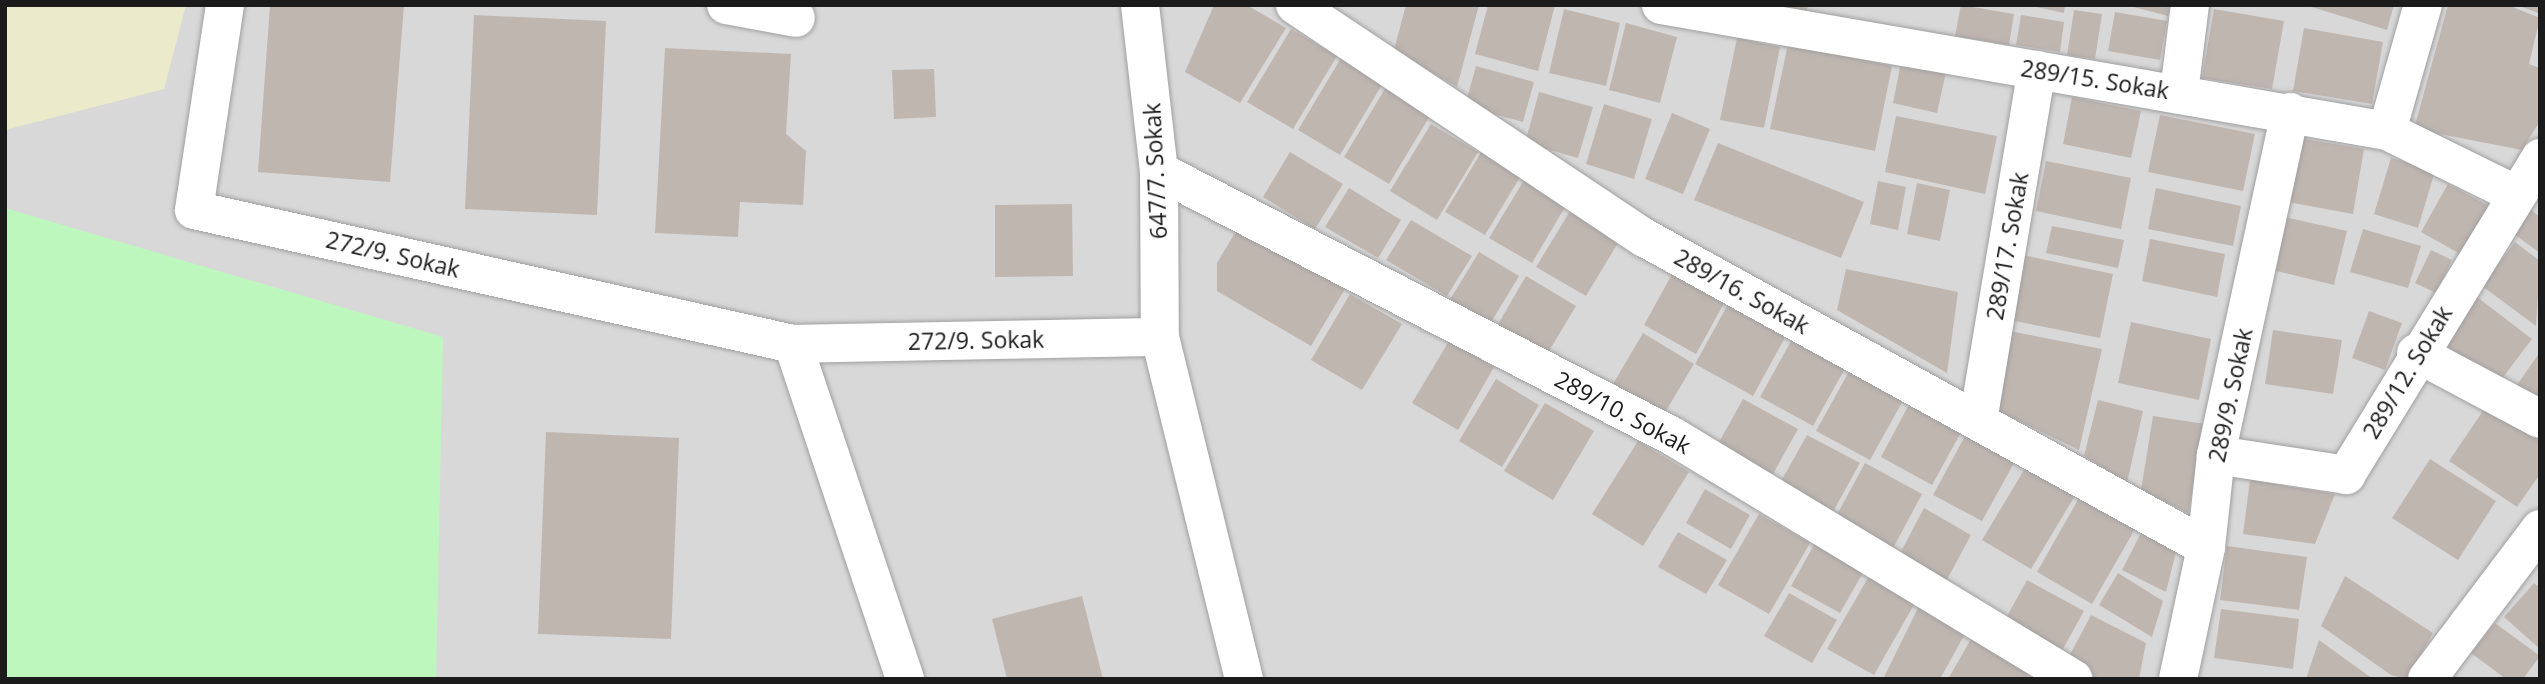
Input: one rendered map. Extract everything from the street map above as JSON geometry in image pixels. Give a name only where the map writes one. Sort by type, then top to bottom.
[{"type":"street","name":"272/9. Sokak","points":[[225,5],[194,210],[793,344],[1160,337]]},
{"type":"street","points":[[726,5],[796,18]]},
{"type":"street","name":"647/7. Sokak","points":[[1140,5],[1159,171],[1160,337],[1208,520]]},
{"type":"street","name":"289/16. Sokak","points":[[1295,5],[1645,238],[2206,547]]},
{"type":"street","name":"289/15. Sokak","points":[[1661,5],[1751,15],[2037,70],[2179,92],[2387,131],[2517,195]]},
{"type":"street","points":[[2179,92],[2190,5]]},
{"type":"street","points":[[2387,131],[2423,5]]},
{"type":"street","name":"289/17. Sokak","points":[[1978,421],[2037,70]]},
{"type":"street","name":"289/9. Sokak","points":[[2178,679],[2206,547],[2216,456],[2290,112]]},
{"type":"street","name":"289/12. Sokak","points":[[2216,456],[2346,475],[2416,353],[2540,158]]},
{"type":"street","name":"289/10. Sokak","points":[[1159,171],[1674,437],[2073,679]]},
{"type":"street","points":[[793,344],[905,679]]},
{"type":"street","points":[[2416,353],[2540,419]]},
{"type":"street","points":[[1208,520],[1219,679]]},
{"type":"street","points":[[1208,520],[1244,679]]},
{"type":"street","points":[[2427,679],[2540,529]]},
{"type":"shaded area","points":[[5,5],[2540,5],[2540,679],[5,679]]},
{"type":"green space","points":[[5,5],[186,5],[164,89],[5,130]]},
{"type":"green space","points":[[5,208],[443,337],[436,679],[5,679]]},
{"type":"building","points":[[270,5],[404,5],[390,182],[258,172]]},
{"type":"building","points":[[1214,5],[1247,5],[1286,28],[1240,103],[1185,72]]},
{"type":"building","points":[[1406,5],[1479,5],[1457,87],[1394,50]]},
{"type":"building","points":[[1488,5],[1555,5],[1538,71],[1475,54]]},
{"type":"building","points":[[1759,5],[1808,5],[1805,20]]},
{"type":"building","points":[[1961,5],[2014,14],[2009,45],[1955,36]]},
{"type":"building","points":[[2027,5],[2065,5],[2064,13]]},
{"type":"building","points":[[2126,5],[2170,5],[2168,16]]},
{"type":"building","points":[[2305,5],[2394,5],[2387,30]]},
{"type":"building","points":[[2448,5],[2508,5],[2540,18],[2529,64],[2540,68],[2540,121],[2522,150],[2414,129]]},
{"type":"building","points":[[2517,5],[2540,5],[2540,8],[2538,13]]},
{"type":"building","points":[[1564,9],[1620,23],[1606,86],[1549,73]]},
{"type":"building","points":[[2214,9],[2284,21],[2272,89],[2202,78]]},
{"type":"building","points":[[2074,10],[2102,14],[2095,59],[2067,55]]},
{"type":"building","points":[[2115,12],[2167,21],[2160,60],[2108,51]]},
{"type":"building","points":[[474,15],[606,21],[597,215],[465,209]]},
{"type":"building","points":[[2021,15],[2064,22],[2060,52],[2016,45]]},
{"type":"building","points":[[1626,23],[1677,37],[1660,103],[1609,90]]},
{"type":"building","points":[[2304,28],[2383,42],[2372,104],[2293,91]]},
{"type":"building","points":[[1291,29],[1337,56],[1293,129],[1247,102]]},
{"type":"building","points":[[1737,38],[1780,47],[1764,128],[1720,120]]},
{"type":"building","points":[[1788,44],[1892,66],[1875,151],[1770,129]]},
{"type":"building","points":[[665,48],[791,54],[786,134],[806,151],[803,205],[740,202],[738,237],[655,233]]},
{"type":"building","points":[[1341,58],[1383,83],[1340,155],[1298,130]]},
{"type":"building","points":[[1901,62],[1946,72],[1937,113],[1893,103]]},
{"type":"building","points":[[1476,66],[1534,82],[1523,122],[1465,106]]},
{"type":"building","points":[[934,69],[936,117],[894,119],[892,70]]},
{"type":"building","points":[[1386,87],[1431,114],[1389,184],[1344,157]]},
{"type":"building","points":[[1539,92],[1593,107],[1578,158],[1525,143]]},
{"type":"building","points":[[2072,97],[2141,111],[2131,158],[2063,144]]},
{"type":"building","points":[[1604,104],[1652,119],[1634,179],[1586,164]]},
{"type":"building","points":[[1672,113],[1710,129],[1683,194],[1645,179]]},
{"type":"building","points":[[2160,115],[2255,134],[2243,191],[2148,172]]},
{"type":"building","points":[[1896,116],[1997,136],[1985,194],[1885,172]]},
{"type":"building","points":[[1431,124],[1478,152],[1437,220],[1390,191]]},
{"type":"building","points":[[2299,138],[2364,149],[2353,214],[2288,202]]},
{"type":"building","points":[[1718,143],[1864,202],[1841,258],[1694,200]]},
{"type":"building","points":[[1482,151],[1522,174],[1485,235],[1445,212]]},
{"type":"building","points":[[1290,152],[1343,184],[1315,229],[1263,197]]},
{"type":"building","points":[[2391,158],[2435,171],[2418,228],[2374,214]]},
{"type":"building","points":[[2046,161],[2131,178],[2121,229],[2036,211]]},
{"type":"building","points":[[1526,177],[1568,202],[1532,263],[1489,238]]},
{"type":"building","points":[[1878,181],[1906,187],[1898,230],[1870,224]]},
{"type":"building","points":[[1917,183],[1950,190],[1940,241],[1907,234]]},
{"type":"building","points":[[2448,184],[2489,206],[2462,255],[2421,232]]},
{"type":"building","points":[[1349,188],[1401,220],[1378,258],[1325,227]]},
{"type":"building","points":[[2156,188],[2241,206],[2233,246],[2148,229]]},
{"type":"building","points":[[1575,203],[1624,233],[1586,296],[1536,267]]},
{"type":"building","points":[[1072,204],[1073,276],[995,277],[995,205]]},
{"type":"building","points":[[2531,210],[2540,217],[2540,253],[2514,234]]},
{"type":"building","points":[[2280,216],[2347,231],[2334,285],[2268,269]]},
{"type":"building","points":[[1411,220],[1472,256],[1447,296],[1386,260]]},
{"type":"building","points":[[1239,226],[1345,289],[1311,346],[1217,291],[1217,263]]},
{"type":"building","points":[[2052,226],[2124,240],[2118,268],[2046,253]]},
{"type":"building","points":[[2363,229],[2421,246],[2408,288],[2350,272]]},
{"type":"building","points":[[2150,239],[2225,254],[2217,297],[2142,281]]},
{"type":"building","points":[[2515,242],[2540,261],[2536,326],[2482,286]]},
{"type":"building","points":[[2431,250],[2452,260],[2436,293],[2415,283]]},
{"type":"building","points":[[1479,252],[1519,276],[1487,329],[1446,306]]},
{"type":"building","points":[[2023,255],[2113,274],[2100,338],[2010,320]]},
{"type":"building","points":[[1676,267],[1728,296],[1696,354],[1644,325]]},
{"type":"building","points":[[1846,269],[1958,292],[1947,373],[1837,310]]},
{"type":"building","points":[[1526,276],[1576,306],[1543,361],[1494,331]]},
{"type":"building","points":[[1350,294],[1402,324],[1362,390],[1311,360]]},
{"type":"building","points":[[2477,297],[2532,339],[2498,384],[2443,343]]},
{"type":"building","points":[[1731,299],[1789,330],[1753,396],[1695,364]]},
{"type":"building","points":[[2369,311],[2402,323],[2385,370],[2352,358]]},
{"type":"building","points":[[2131,322],[2211,339],[2199,400],[2118,383]]},
{"type":"building","points":[[2004,330],[2102,349],[2079,450],[1988,406]]},
{"type":"building","points":[[2273,330],[2342,340],[2333,394],[2265,384]]},
{"type":"building","points":[[1643,333],[1694,364],[1664,414],[1613,384]]},
{"type":"building","points":[[1795,334],[1848,363],[1813,426],[1760,397]]},
{"type":"building","points":[[1449,341],[1494,367],[1458,430],[1412,403]]},
{"type":"building","points":[[2540,352],[2540,411],[2512,392]]},
{"type":"building","points":[[1852,366],[1906,395],[1870,460],[1816,431]]},
{"type":"building","points":[[1496,379],[1539,405],[1502,467],[1459,441]]},
{"type":"building","points":[[1913,397],[1965,425],[1932,485],[1881,457]]},
{"type":"building","points":[[1743,399],[1798,429],[1773,474],[1718,444]]},
{"type":"building","points":[[2098,400],[2143,411],[2127,483],[2084,456]]},
{"type":"building","points":[[1545,403],[1594,431],[1553,500],[1504,471]]},
{"type":"building","points":[[2487,405],[2540,441],[2540,474],[2517,507],[2449,461]]},
{"type":"building","points":[[2153,416],[2205,424],[2188,513],[2141,490]]},
{"type":"building","points":[[1970,427],[2019,454],[1982,521],[1933,495]]},
{"type":"building","points":[[546,432],[679,438],[671,639],[538,634]]},
{"type":"building","points":[[1807,435],[1860,463],[1829,519],[1776,490]]},
{"type":"building","points":[[1638,441],[1689,472],[1643,546],[1592,514]]},
{"type":"building","points":[[2430,459],[2496,501],[2458,560],[2392,518]]},
{"type":"building","points":[[1865,463],[1922,494],[1891,552],[1834,520]]},
{"type":"building","points":[[2027,465],[2076,494],[2031,569],[1982,540]]},
{"type":"building","points":[[2250,480],[2335,494],[2315,544],[2243,534]]},
{"type":"building","points":[[1705,489],[1750,515],[1731,549],[1686,523]]},
{"type":"building","points":[[2079,498],[2135,529],[2092,604],[2037,572]]},
{"type":"building","points":[[1924,508],[1971,535],[1943,587],[1896,561]]},
{"type":"building","points":[[1759,514],[1810,543],[1769,614],[1718,585]]},
{"type":"building","points":[[1678,532],[1727,560],[1706,594],[1658,567]]},
{"type":"building","points":[[2141,533],[2176,552],[2166,592],[2122,570]]},
{"type":"building","points":[[1815,543],[1864,571],[1840,613],[1791,586]]},
{"type":"building","points":[[2227,546],[2307,557],[2299,610],[2220,600]]},
{"type":"building","points":[[2118,573],[2163,601],[2152,637],[2099,605]]},
{"type":"building","points":[[1869,576],[1915,603],[1874,675],[1827,649]]},
{"type":"building","points":[[2345,576],[2433,633],[2407,679],[2391,675],[2321,626]]},
{"type":"building","points":[[2027,580],[2084,611],[2058,658],[2001,627]]},
{"type":"building","points":[[2534,583],[2540,588],[2540,649],[2504,617]]},
{"type":"building","points":[[1789,593],[1837,620],[1812,663],[1764,636]]},
{"type":"building","points":[[1082,596],[1103,679],[1007,679],[992,619]]},
{"type":"building","points":[[1919,606],[1966,632],[1940,679],[1883,679]]},
{"type":"building","points":[[2221,609],[2299,619],[2293,669],[2214,658]]},
{"type":"building","points":[[2091,615],[2146,643],[2139,679],[2086,679],[2064,666]]},
{"type":"building","points":[[2495,623],[2540,656],[2523,679],[2506,679],[2471,653]]},
{"type":"building","points":[[1974,634],[2033,667],[2026,679],[1948,679]]},
{"type":"building","points":[[2319,640],[2373,679],[2306,679]]}]
